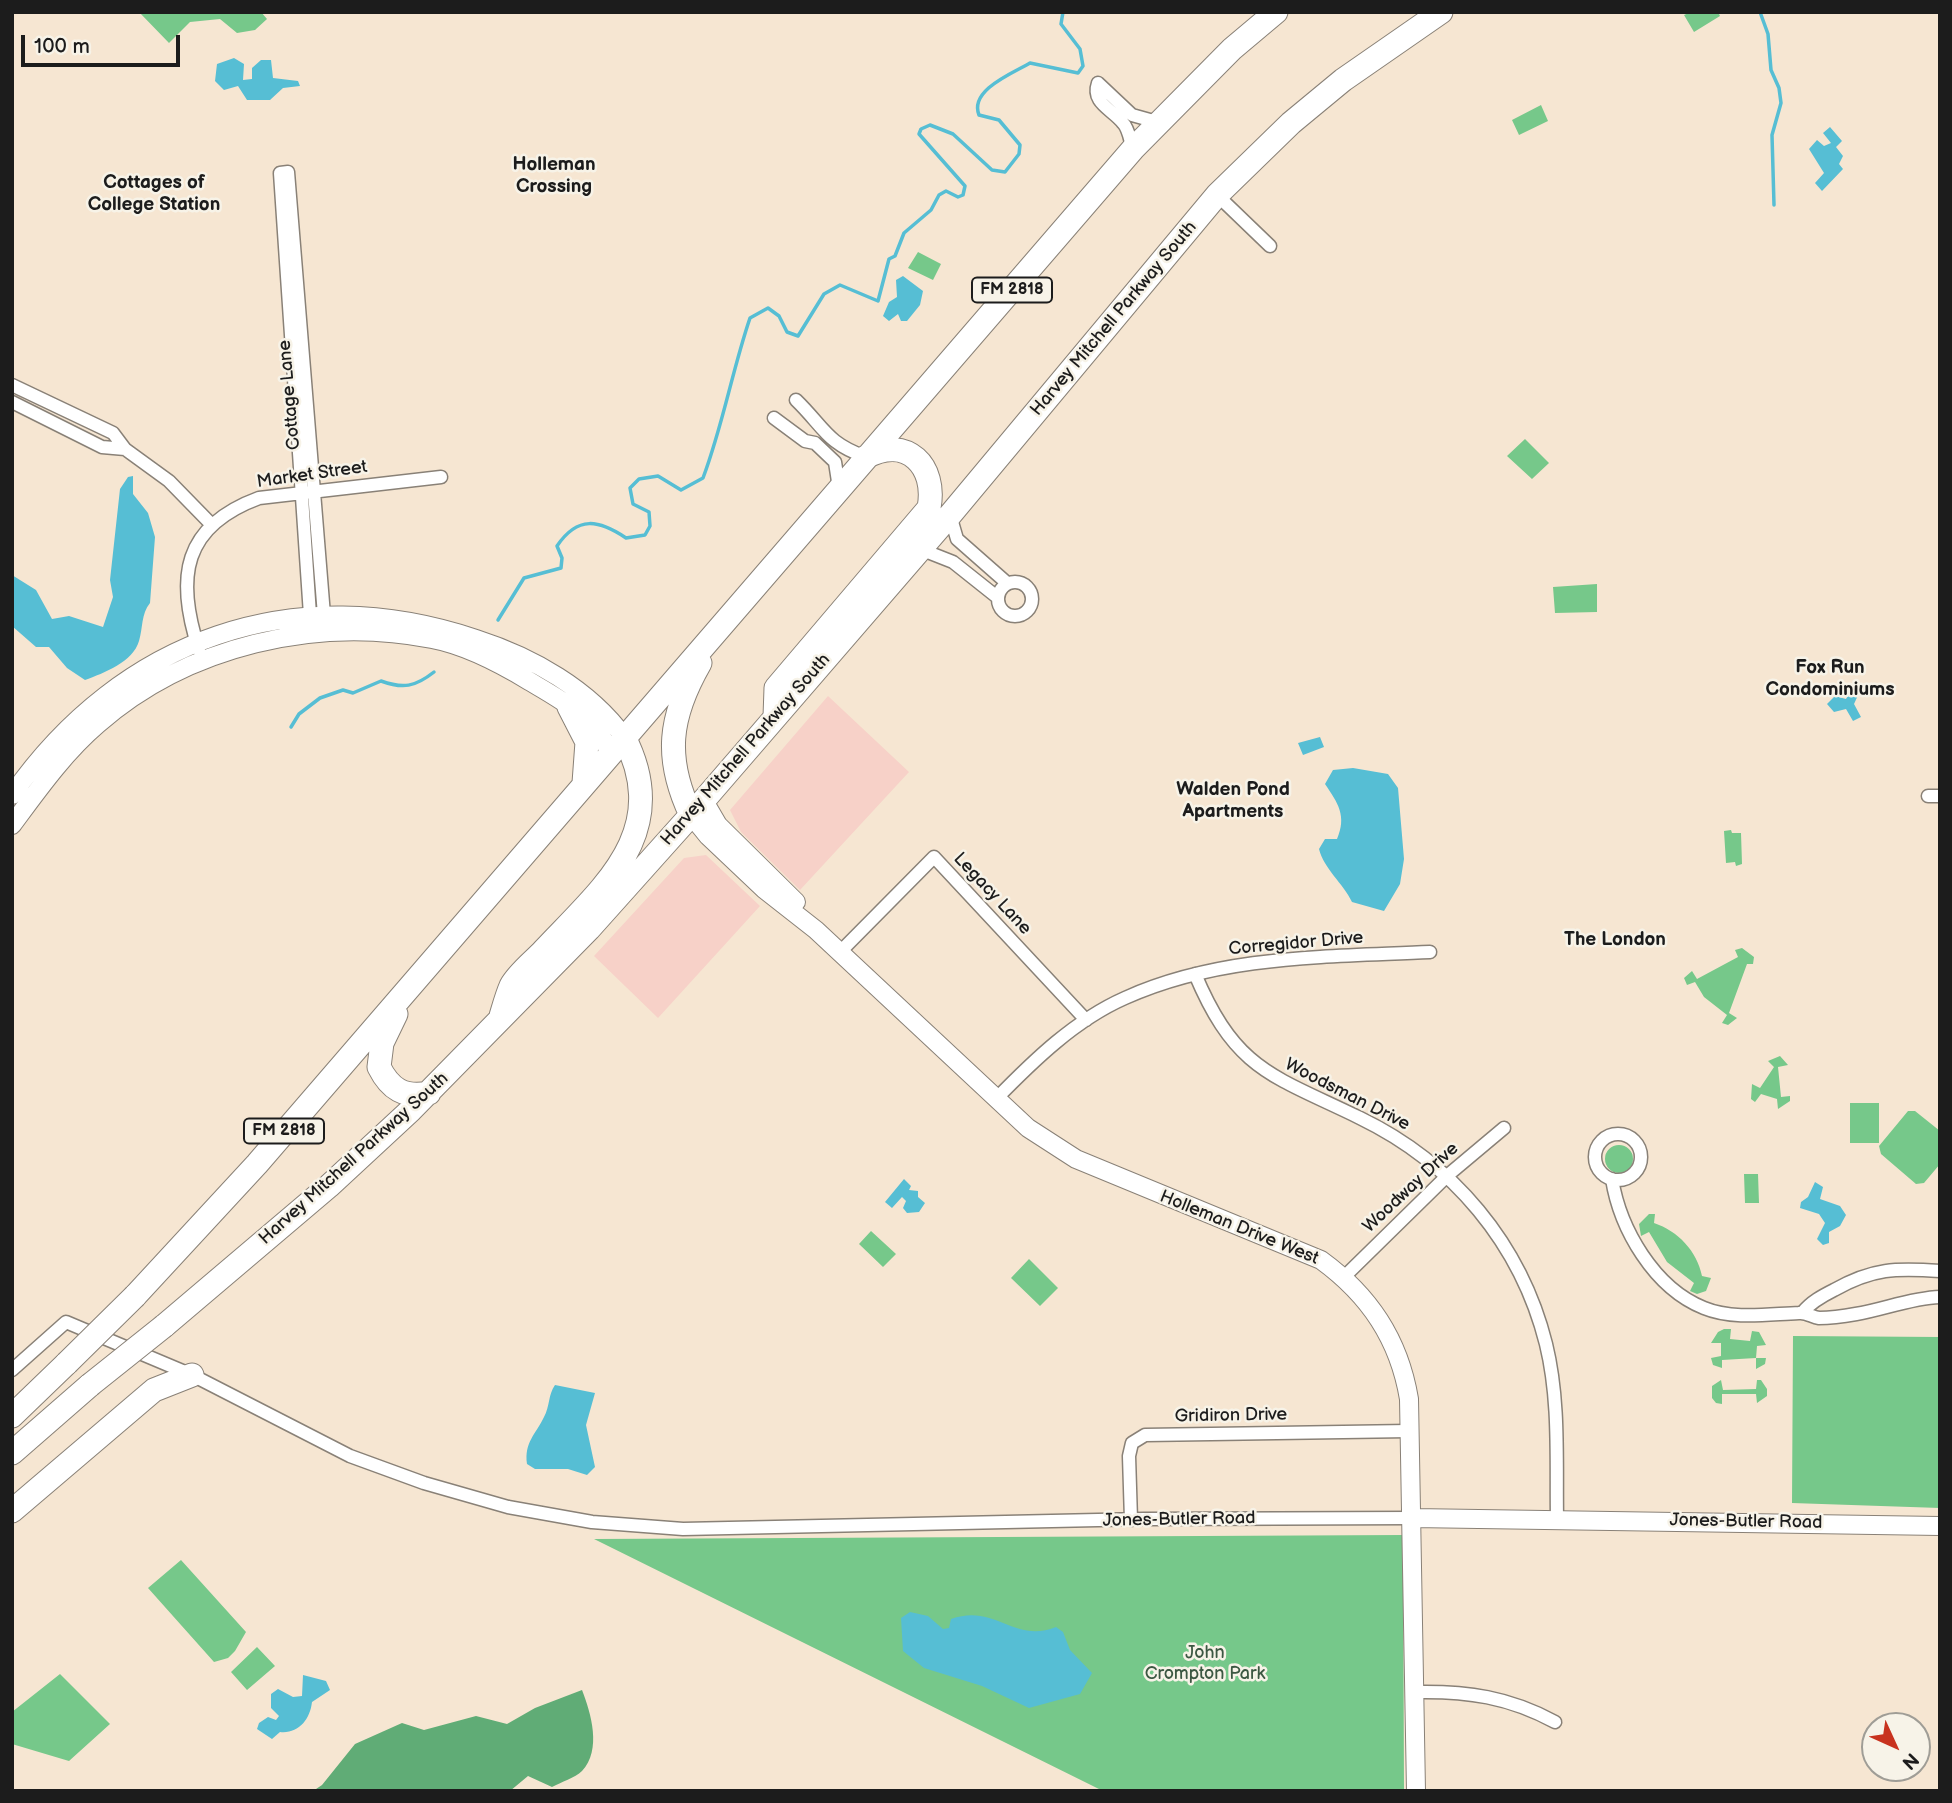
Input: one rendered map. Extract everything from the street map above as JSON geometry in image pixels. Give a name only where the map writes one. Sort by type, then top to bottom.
[{"type":"highway","name":"FM 2818","points":[[12,1416],[135,1296],[257,1164],[1157,122],[1276,12]]},
{"type":"highway","name":"Harvey Mitchell Parkway South","points":[[12,1453],[329,1186],[497,1026],[697,808],[950,515],[1217,195],[1291,123],[1343,80],[1441,12]]},
{"type":"highway","points":[[775,717],[776,688],[929,508],[932,491],[929,475],[912,456],[897,450],[882,449],[866,457]]},
{"type":"highway","points":[[697,808],[681,794],[673,760],[677,712],[690,680],[724,621]]},
{"type":"highway","points":[[569,707],[587,742],[583,785]]},
{"type":"highway","points":[[497,1026],[512,984],[609,878],[633,843],[642,805],[641,783],[636,762],[617,746]]},
{"type":"highway","points":[[411,984],[382,1043],[379,1067],[385,1079],[404,1094],[429,1093]]},
{"type":"highway","points":[[12,1511],[154,1390],[192,1375]]},
{"type":"street","points":[[1133,149],[1125,124],[1098,98],[1095,91],[1098,83],[1132,115],[1157,122]]},
{"type":"street","name":"Cottage Lane","points":[[284,173],[304,438],[302,492],[317,615]]},
{"type":"street","points":[[1217,195],[1270,246]]},
{"type":"street","points":[[12,385],[113,433],[125,449],[169,481],[211,524]]},
{"type":"street","points":[[796,400],[815,419],[817,427],[839,447],[866,457]]},
{"type":"street","points":[[12,402],[102,447],[125,449]]},
{"type":"street","points":[[774,418],[805,441],[815,443],[835,462],[839,488]]},
{"type":"street","name":"Cottage Lane","points":[[304,438],[316,491],[317,615]]},
{"type":"street","name":"Market Street","points":[[200,652],[188,587],[190,561],[197,542],[211,524],[232,508],[260,498],[441,477]]},
{"type":"street","points":[[950,515],[957,538],[1007,583],[1025,584],[1032,600],[1029,609],[1013,617],[998,606],[997,597],[1007,583]]},
{"type":"street","points":[[920,549],[953,562],[997,597]]},
{"type":"street","points":[[12,825],[63,759],[98,724],[200,652],[245,626],[317,615],[367,614],[433,626],[504,648],[550,673],[579,693],[613,723],[617,746]]},
{"type":"street","points":[[12,795],[66,730],[88,709],[139,672],[200,652],[295,635],[397,634],[434,639],[514,672],[569,707],[601,736],[617,746]]},
{"type":"street","name":"Holleman Drive West","points":[[697,808],[708,836],[765,890],[816,930],[1028,1128],[1076,1159],[1166,1199],[1301,1249],[1344,1277],[1372,1307],[1395,1346],[1406,1382],[1413,1518],[1416,1791]]},
{"type":"street","name":"Legacy Lane","points":[[840,952],[934,857],[1086,1020]]},
{"type":"street","name":"Corregidor Drive","points":[[995,1100],[1025,1069],[1086,1020],[1124,998],[1195,974],[1293,959],[1430,952]]},
{"type":"street","name":"Woodsman Drive","points":[[1195,974],[1225,1032],[1266,1073],[1391,1134],[1448,1175],[1471,1200],[1521,1271],[1546,1344],[1556,1415],[1557,1519]]},
{"type":"street","name":"Woodway Drive","points":[[1344,1277],[1448,1175],[1504,1128]]},
{"type":"street","points":[[1612,1179],[1626,1230],[1647,1262],[1679,1292],[1704,1308],[1769,1317],[1803,1312],[1817,1318],[1857,1314],[1921,1298],[1940,1297]]},
{"type":"street","points":[[1803,1312],[1819,1298],[1871,1272],[1903,1267],[1940,1271]]},
{"type":"street","name":"Jones-Butler Road","points":[[12,1370],[66,1322],[192,1375],[350,1456],[424,1483],[508,1507],[592,1522],[683,1529],[1131,1520],[1413,1518],[1940,1526]]},
{"type":"street","name":"Gridiron Drive","points":[[1131,1520],[1129,1455],[1132,1443],[1145,1435],[1409,1432]]},
{"type":"street","points":[[1416,1692],[1488,1695],[1528,1708],[1555,1722]]},
{"type":"shaded area","points":[[828,696],[909,772],[800,890],[741,832],[730,810]]},
{"type":"shaded area","points":[[706,855],[760,906],[658,1018],[594,956],[684,858]]},
{"type":"green space","points":[[139,12],[261,12],[267,19],[255,30],[237,33],[220,19],[190,22],[169,43]]},
{"type":"green space","points":[[1691,12],[1718,12],[1720,16],[1694,32],[1684,15]]},
{"type":"green space","points":[[1541,105],[1548,121],[1519,135],[1512,120]]},
{"type":"green space","points":[[918,252],[941,264],[933,280],[908,268]]},
{"type":"green space","points":[[1525,439],[1549,463],[1532,479],[1507,456]]},
{"type":"green space","points":[[1597,584],[1597,612],[1555,613],[1553,587]]},
{"type":"green space","points":[[1731,830],[1732,833],[1741,833],[1742,864],[1736,866],[1735,862],[1726,863],[1724,831]]},
{"type":"green space","points":[[1742,948],[1754,957],[1753,964],[1747,964],[1729,1013],[1737,1018],[1728,1025],[1722,1023],[1727,1015],[1704,997],[1695,982],[1687,985],[1684,978],[1692,971],[1697,979],[1738,957],[1735,950]]},
{"type":"green space","points":[[1780,1056],[1788,1065],[1778,1067],[1781,1097],[1790,1096],[1790,1101],[1778,1109],[1777,1099],[1761,1094],[1755,1102],[1751,1099],[1752,1084],[1760,1088],[1774,1067],[1768,1061]]},
{"type":"green space","points":[[1850,1103],[1879,1103],[1879,1143],[1850,1143]]},
{"type":"green space","points":[[1908,1111],[1915,1111],[1940,1131],[1940,1164],[1924,1183],[1916,1184],[1881,1154],[1879,1146]]},
{"type":"green space","points":[[1619,1145],[1629,1149],[1633,1159],[1629,1169],[1619,1173],[1609,1169],[1605,1159],[1609,1149]]},
{"type":"green space","points":[[1744,1174],[1758,1174],[1759,1203],[1745,1203]]},
{"type":"green space","points":[[1649,1214],[1655,1214],[1654,1223],[1671,1231],[1691,1250],[1702,1276],[1711,1278],[1706,1291],[1697,1294],[1690,1291],[1694,1283],[1667,1262],[1649,1232],[1641,1236],[1639,1224]]},
{"type":"green space","points":[[871,1231],[896,1254],[883,1267],[859,1244]]},
{"type":"green space","points":[[1029,1259],[1058,1288],[1040,1306],[1011,1278]]},
{"type":"green space","points":[[1731,1329],[1730,1339],[1750,1341],[1752,1331],[1759,1332],[1766,1345],[1757,1346],[1756,1358],[1722,1360],[1722,1368],[1713,1365],[1711,1358],[1721,1356],[1721,1343],[1711,1343],[1718,1332]]},
{"type":"green space","points":[[1793,1336],[1940,1337],[1940,1508],[1792,1503]]},
{"type":"green space","points":[[1756,1358],[1766,1358],[1765,1364],[1756,1369]]},
{"type":"green space","points":[[1721,1380],[1723,1390],[1756,1389],[1757,1380],[1761,1380],[1767,1389],[1767,1396],[1757,1403],[1756,1394],[1722,1394],[1722,1404],[1716,1403],[1712,1398],[1712,1386]]},
{"type":"green space","name":"John Crompton Park","points":[[1403,1535],[1404,1791],[1103,1791],[594,1539]]},
{"type":"green space","points":[[181,1560],[246,1632],[228,1658],[214,1662],[148,1588]]},
{"type":"green space","points":[[257,1647],[275,1666],[247,1690],[231,1672]]},
{"type":"green space","points":[[60,1674],[110,1724],[69,1761],[12,1744],[12,1712]]},
{"type":"green space","points":[[582,1690],[593,1731],[592,1753],[582,1771],[552,1787],[528,1776],[510,1791],[313,1791],[322,1785],[355,1744],[402,1723],[424,1730],[476,1716],[507,1724],[535,1708]]},
{"type":"water","points":[[234,58],[244,64],[243,80],[252,79],[252,68],[261,60],[271,60],[273,78],[298,81],[300,86],[283,88],[270,100],[247,100],[238,86],[224,90],[215,81],[217,64]]},
{"type":"water","points":[[1830,127],[1842,141],[1836,147],[1843,156],[1839,164],[1843,169],[1822,191],[1815,183],[1824,173],[1809,149],[1817,140],[1824,146],[1831,143],[1823,133]]},
{"type":"water","points":[[903,276],[923,291],[920,305],[907,321],[901,321],[898,314],[889,321],[883,316],[889,302],[897,297],[896,280]]},
{"type":"water","points":[[133,476],[133,494],[148,513],[155,537],[150,603],[144,616],[139,641],[131,655],[117,666],[85,680],[67,668],[49,647],[36,647],[12,626],[12,575],[36,590],[52,619],[69,616],[103,627],[113,597],[110,580],[120,489],[128,477]]},
{"type":"water","points":[[1852,687],[1860,691],[1854,704],[1861,717],[1853,721],[1846,709],[1834,712],[1827,704],[1835,696],[1846,699]]},
{"type":"water","points":[[1320,737],[1324,747],[1303,755],[1298,743]]},
{"type":"water","points":[[1353,768],[1388,774],[1398,788],[1404,859],[1400,884],[1384,911],[1352,902],[1325,863],[1319,849],[1325,839],[1337,839],[1341,823],[1340,810],[1325,784],[1333,770]]},
{"type":"water","points":[[904,1179],[911,1186],[909,1190],[918,1191],[918,1197],[925,1203],[919,1212],[907,1213],[903,1208],[906,1201],[902,1197],[892,1208],[885,1202]]},
{"type":"water","points":[[1815,1182],[1823,1187],[1820,1199],[1840,1206],[1846,1215],[1840,1226],[1829,1232],[1829,1243],[1823,1245],[1817,1239],[1825,1223],[1819,1214],[1800,1208],[1801,1202],[1808,1197]]},
{"type":"water","points":[[555,1385],[595,1393],[586,1425],[595,1467],[587,1475],[568,1469],[535,1469],[527,1464],[529,1444],[546,1413]]},
{"type":"water","points":[[910,1612],[928,1616],[943,1629],[949,1628],[951,1619],[966,1615],[992,1619],[1028,1631],[1056,1627],[1063,1632],[1070,1650],[1092,1673],[1080,1694],[1029,1708],[982,1686],[924,1668],[903,1651],[901,1618]]},
{"type":"water","points":[[303,1675],[326,1681],[330,1690],[312,1702],[309,1715],[298,1728],[280,1732],[272,1739],[257,1729],[259,1723],[268,1717],[276,1720],[279,1716],[271,1708],[271,1694],[278,1689],[293,1697],[302,1696]]},
{"type":"waterway","points":[[498,620],[524,578],[561,568],[562,558],[557,546],[573,529],[581,525],[598,524],[626,538],[645,535],[650,526],[649,512],[633,504],[630,488],[639,479],[658,476],[681,490],[703,478],[750,318],[768,308],[779,316],[787,332],[798,336],[824,294],[840,285],[878,301],[889,259],[895,256],[904,233],[931,210],[939,195],[946,191],[958,197],[963,195],[965,186],[919,134],[921,129],[930,125],[953,134],[992,170],[1005,172],[1019,154],[1020,145],[999,120],[979,115],[980,98],[994,83],[1030,63],[1078,73],[1083,66],[1080,49],[1061,24],[1063,12]]},
{"type":"waterway","points":[[1760,12],[1768,34],[1771,70],[1779,88],[1781,103],[1772,135],[1774,205]]},
{"type":"waterway","points":[[291,727],[299,714],[320,698],[343,690],[353,693],[381,681],[409,685],[434,672]]},
{"type":"district","name":"Holleman Crossing","points":[[554,176]]},
{"type":"district","name":"Cottages of College Station","points":[[154,194]]},
{"type":"district","name":"Fox Run Condominiums","points":[[1830,679]]},
{"type":"district","name":"Walden Pond Apartments","points":[[1233,801]]},
{"type":"district","name":"The London","points":[[1615,940]]}]
